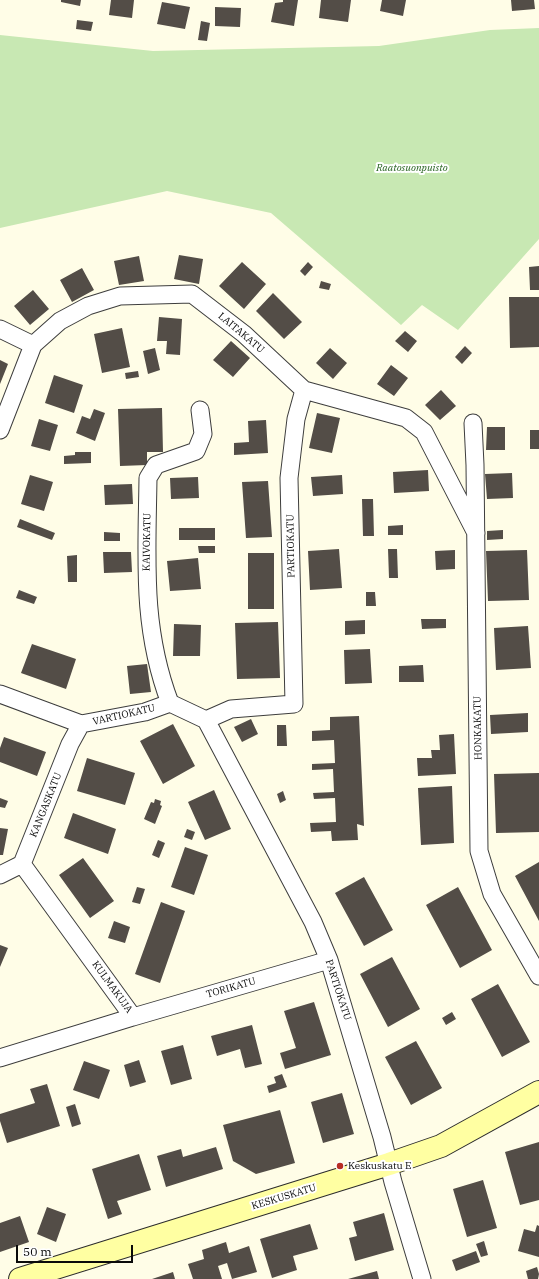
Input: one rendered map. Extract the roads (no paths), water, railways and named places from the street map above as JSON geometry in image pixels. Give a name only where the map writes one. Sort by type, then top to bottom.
[{"type":"street","name":"LAITAKATU","points":[[0,430],[33,345],[60,321],[88,306],[120,296],[192,294],[244,334],[304,390],[406,418],[424,432],[476,533]]},
{"type":"street","points":[[0,329],[33,345]]},
{"type":"street","name":"PARTIOKATU","points":[[304,390],[296,419],[289,478],[294,704],[231,709],[206,720],[313,922],[329,960],[422,1279]]},
{"type":"street","name":"KAIVOKATU","points":[[170,703],[159,675],[146,590],[148,478],[156,465],[196,451],[203,434],[200,410]]},
{"type":"street","name":"HONKAKATU","points":[[472,423],[475,465],[479,851],[492,894],[539,976]]},
{"type":"street","name":"VARTIOKATU","points":[[0,694],[81,724],[145,712],[170,703]]},
{"type":"street","points":[[170,703],[206,720]]},
{"type":"street","name":"KANGASKATU","points":[[22,864],[70,744],[81,724]]},
{"type":"street","points":[[0,875],[22,864]]},
{"type":"street","name":"KULMAKUJA","points":[[0,1058],[133,1016],[22,864]]},
{"type":"street","name":"TORIKATU","points":[[133,1016],[329,960]]},
{"type":"street","name":"KESKUSKATU","points":[[20,1279],[389,1164],[441,1146],[539,1092]]},
{"type":"place","name":"Keskuskatu E","points":[[340,1166]]},
{"type":"park label","name":"Raatosuonpuisto","points":[[412,168]]}]
